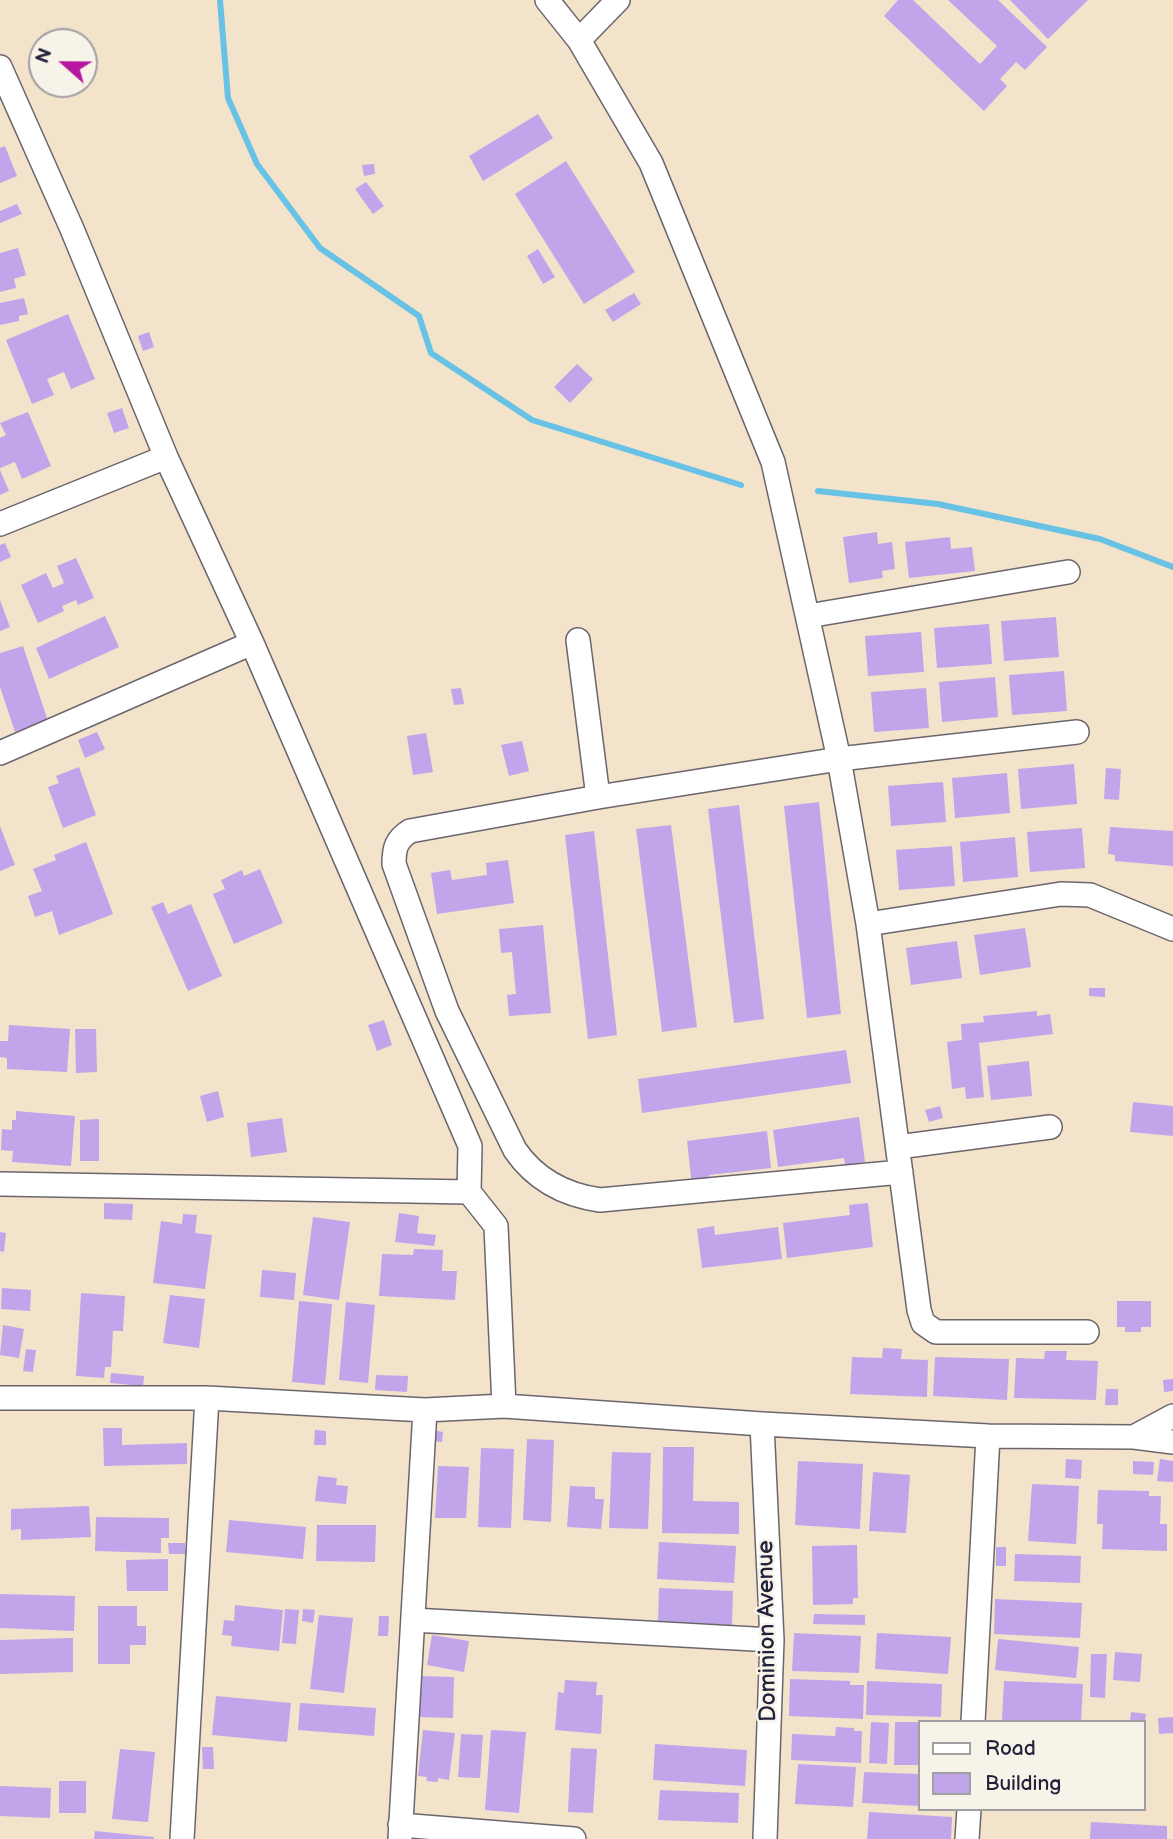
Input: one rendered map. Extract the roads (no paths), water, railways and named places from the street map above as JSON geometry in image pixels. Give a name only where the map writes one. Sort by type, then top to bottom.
[{"type":"street","points":[[547,0],[579,40],[651,163],[773,462],[839,759],[868,924],[919,1310],[923,1323],[936,1332],[1087,1332]]},
{"type":"street","points":[[579,40],[618,0]]},
{"type":"street","points":[[0,67],[72,229],[166,457],[252,643],[470,1146],[469,1192],[496,1226],[504,1406]]},
{"type":"street","points":[[0,524],[166,457]]},
{"type":"street","points":[[808,616],[1068,572]]},
{"type":"street","points":[[578,640],[598,797]]},
{"type":"street","points":[[0,753],[252,643]]},
{"type":"street","points":[[901,1172],[600,1200],[582,1198],[543,1180],[527,1167],[515,1150],[447,1011],[394,864],[394,849],[400,838],[410,831],[598,797],[839,759],[1077,732]]},
{"type":"street","points":[[868,924],[1062,894],[1090,895],[1173,929]]},
{"type":"street","points":[[898,1147],[1050,1127]]},
{"type":"street","points":[[0,1184],[469,1192]]},
{"type":"street","points":[[0,1398],[207,1398],[425,1410],[504,1406],[762,1424],[988,1436],[1133,1437],[1173,1442]]},
{"type":"street","points":[[181,1839],[207,1398]]},
{"type":"street","points":[[425,1410],[400,1832],[574,1839]]},
{"type":"street","points":[[1133,1437],[1173,1416]]},
{"type":"street","name":"Dominion Avenue","points":[[762,1424],[772,1640],[765,1839]]},
{"type":"street","points":[[973,1720],[988,1436]]},
{"type":"street","points":[[413,1620],[772,1640]]},
{"type":"street","points":[[967,1839],[969,1811]]},
{"type":"waterway","points":[[220,0],[228,98],[257,164],[320,248],[419,316],[431,353],[532,420],[741,485]]},
{"type":"waterway","points":[[818,491],[938,504],[1100,539],[1173,567]]}]
